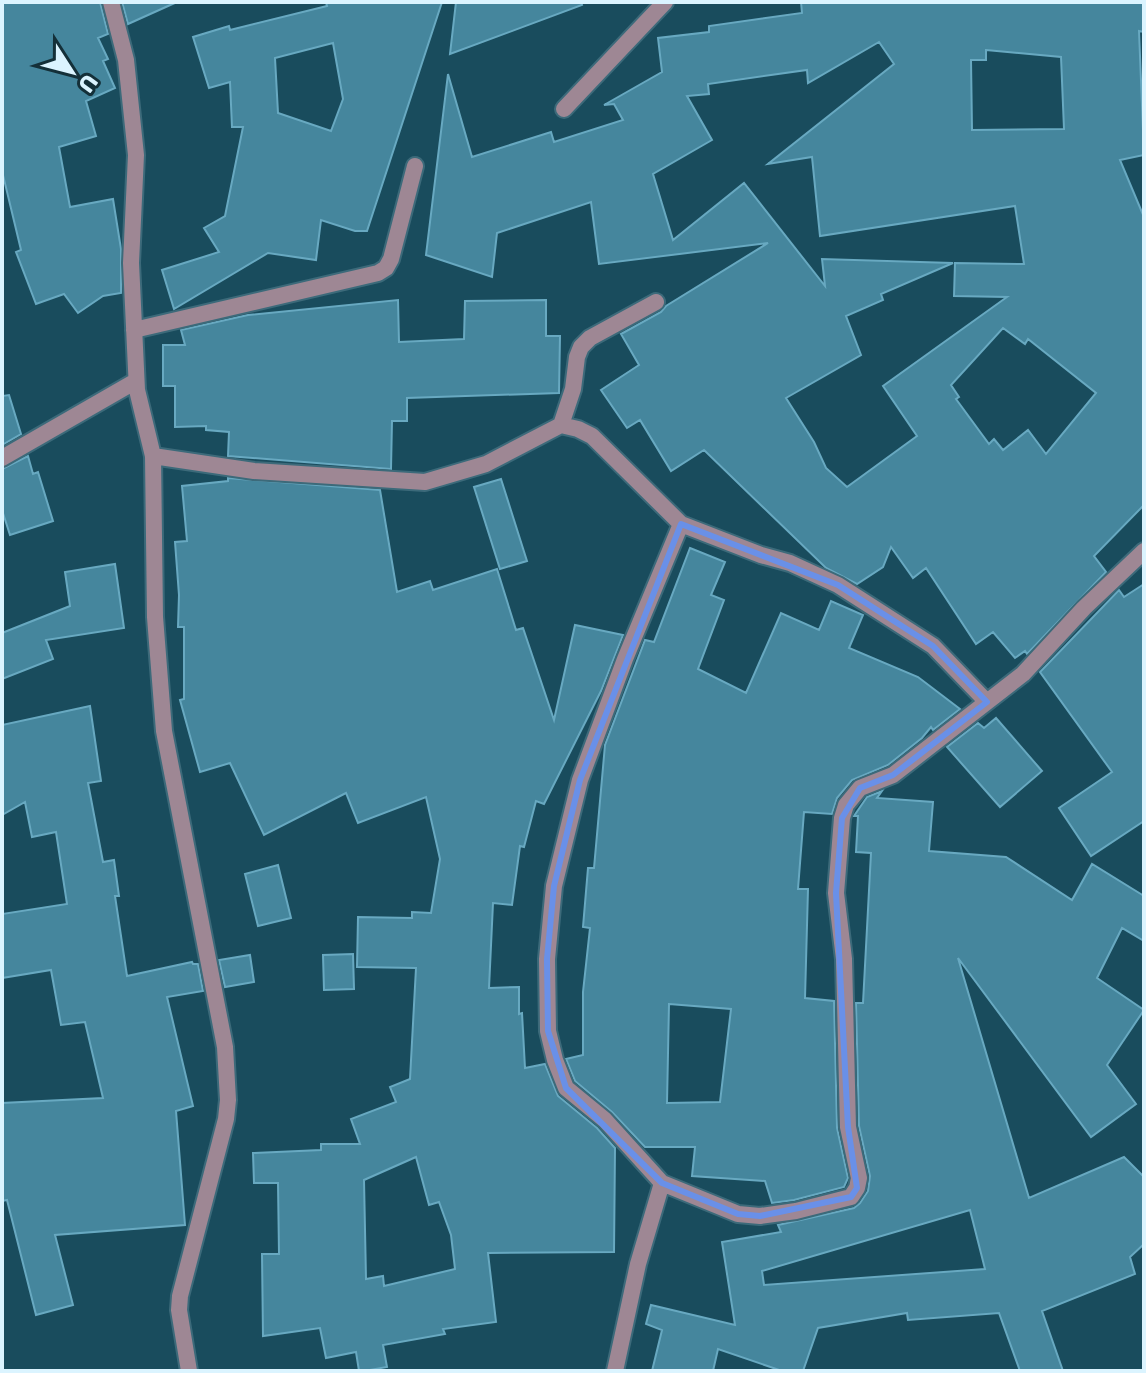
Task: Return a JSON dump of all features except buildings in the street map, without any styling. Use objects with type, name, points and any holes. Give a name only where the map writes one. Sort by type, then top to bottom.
[{"type":"street","points":[[111,2],[126,60],[136,155],[131,263],[136,381],[153,456],[155,617],[164,731],[225,1047],[226,1119],[180,1296],[179,1310],[189,1371]]},
{"type":"street","points":[[564,109],[665,2]]},
{"type":"street","points":[[134,330],[378,273],[386,268],[391,259],[415,166]]},
{"type":"street","points":[[561,425],[573,389],[581,347],[590,338],[656,302]]},
{"type":"street","points":[[2,458],[136,381]]},
{"type":"street","points":[[153,456],[254,471],[425,482],[486,464],[561,425],[578,429],[592,436],[681,524],[790,563],[838,585],[933,646],[987,702]]},
{"type":"street","points":[[681,524],[646,604],[580,780],[554,886],[547,959],[548,1031],[566,1088],[605,1120],[662,1183],[726,1210],[760,1216],[796,1211],[851,1197],[857,1188],[857,1163],[848,1127],[844,959],[836,893],[842,818],[846,805],[860,788],[893,775],[1023,674],[1084,608],[1144,551]]},
{"type":"street","points":[[615,1371],[638,1264],[662,1183]]},
{"type":"highlighted area","points":[[681,524],[838,585],[933,646],[987,702],[893,775],[860,788],[842,818],[836,893],[848,1127],[857,1188],[851,1197],[760,1216],[738,1214],[662,1183],[566,1088],[548,1031],[547,959],[554,886],[580,780]]}]
